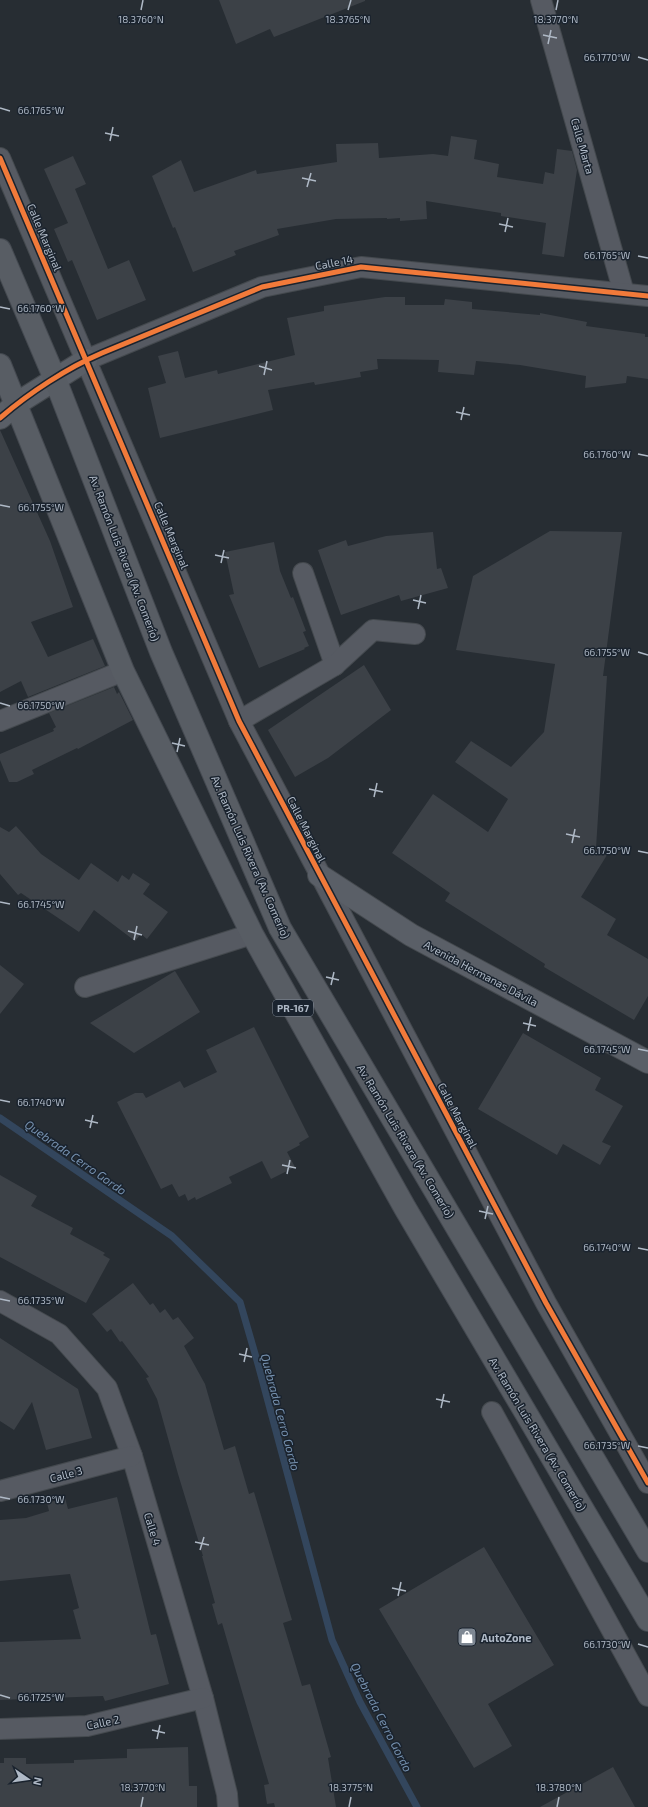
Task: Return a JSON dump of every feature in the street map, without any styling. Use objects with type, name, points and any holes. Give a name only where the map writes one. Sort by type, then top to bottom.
[{"type":"main road","name":"Av. Ramón Luis Rivera (Av. Comerío)","points":[[0,250],[55,379],[161,652],[280,928],[648,1551]]},
{"type":"main road","name":"Av. Ramón Luis Rivera (Av. Comerío)","points":[[0,365],[123,671],[252,934],[405,1208],[648,1620]]},
{"type":"street","name":"Calle Marta","points":[[541,0],[624,292]]},
{"type":"street","name":"Calle Marginal","points":[[0,158],[239,721],[546,1303],[648,1483]]},
{"type":"street","name":"Calle 14","points":[[86,360],[262,287],[361,267],[624,292],[648,296]]},
{"type":"street","points":[[0,418],[16,404],[86,360]]},
{"type":"street","points":[[303,573],[335,665]]},
{"type":"street","points":[[239,721],[335,665],[373,630],[415,634]]},
{"type":"street","points":[[0,721],[123,671]]},
{"type":"street","name":"Avenida Hermanas Dávila","points":[[319,875],[411,935],[648,1062]]},
{"type":"street","points":[[85,987],[252,934]]},
{"type":"street","name":"Calle 4","points":[[0,1301],[59,1334],[107,1388],[132,1456],[203,1698],[227,1794],[228,1807]]},
{"type":"street","points":[[492,1412],[648,1696]]},
{"type":"street","name":"Calle 3","points":[[0,1491],[132,1456]]},
{"type":"street","name":"Calle 2","points":[[0,1729],[87,1726],[203,1698]]},
{"type":"building","points":[[219,0],[365,1],[274,37],[270,29],[236,44]]},
{"type":"building","points":[[451,136],[477,140],[474,159],[499,164],[497,177],[543,184],[545,172],[554,174],[557,149],[572,151],[577,170],[564,257],[542,254],[546,223],[501,216],[501,213],[426,201],[427,219],[400,221],[400,218],[336,219],[277,229],[279,235],[234,251],[236,255],[193,272],[152,176],[181,160],[194,192],[256,170],[257,174],[337,162],[336,144],[378,143],[379,158],[433,154],[448,156]]},
{"type":"building","points":[[73,156],[86,184],[75,189],[108,269],[129,260],[146,300],[97,320],[72,260],[68,262],[54,229],[68,223],[44,169]]},
{"type":"building","points":[[385,297],[405,297],[405,305],[444,305],[445,299],[472,302],[472,309],[540,315],[540,313],[587,322],[586,326],[645,334],[645,337],[648,337],[648,379],[627,376],[626,383],[585,388],[586,376],[520,365],[476,361],[474,375],[438,372],[439,360],[377,359],[378,369],[360,372],[361,377],[315,385],[314,382],[268,390],[273,410],[160,438],[148,388],[166,383],[158,356],[178,351],[185,378],[217,370],[218,374],[295,355],[287,318],[324,311],[324,306]]},
{"type":"building","points":[[0,430],[50,541],[73,607],[31,622],[48,657],[93,639],[105,666],[28,697],[21,681],[0,692]]},
{"type":"building","points":[[550,531],[622,532],[603,676],[607,676],[596,848],[607,855],[581,897],[616,919],[607,935],[648,959],[648,996],[634,1020],[544,967],[545,964],[445,901],[450,893],[392,853],[433,794],[488,832],[508,799],[455,762],[471,741],[511,767],[544,732],[555,664],[456,650],[473,576]]},
{"type":"building","points":[[433,532],[437,569],[441,568],[448,588],[401,601],[399,595],[341,615],[318,550],[346,540],[348,546],[386,536]]},
{"type":"building","points":[[274,542],[280,571],[291,598],[293,597],[306,631],[303,632],[309,646],[259,668],[229,595],[234,594],[225,552]]},
{"type":"building","points":[[364,665],[391,710],[328,758],[295,777],[268,730]]},
{"type":"building","points":[[114,687],[117,694],[119,692],[133,720],[78,749],[77,748],[32,770],[34,774],[17,782],[9,782],[0,760],[0,754],[54,731],[53,729],[56,727],[49,713]]},
{"type":"building","points":[[16,826],[41,854],[79,880],[91,863],[118,882],[122,875],[129,880],[133,873],[150,884],[143,894],[168,912],[147,939],[141,934],[135,941],[94,910],[79,932],[21,893],[18,895],[0,874],[0,827],[9,832]]},
{"type":"building","points":[[0,965],[24,984],[0,1014]]},
{"type":"building","points":[[175,971],[200,1012],[134,1053],[90,1023]]},
{"type":"building","points":[[254,1027],[309,1137],[299,1143],[300,1145],[287,1152],[295,1167],[271,1179],[262,1161],[229,1177],[232,1183],[196,1200],[195,1197],[188,1201],[185,1194],[179,1197],[172,1184],[161,1189],[117,1102],[135,1093],[143,1093],[146,1098],[180,1081],[184,1088],[217,1072],[206,1050]]},
{"type":"building","points":[[523,1033],[601,1078],[595,1090],[623,1106],[602,1142],[611,1146],[600,1165],[563,1144],[557,1155],[478,1109]]},
{"type":"building","points":[[0,1175],[37,1196],[31,1206],[73,1228],[70,1234],[105,1253],[103,1255],[110,1259],[86,1303],[0,1257]]},
{"type":"building","points":[[133,1283],[150,1305],[153,1303],[160,1313],[165,1309],[173,1320],[178,1317],[194,1338],[184,1346],[205,1384],[224,1450],[235,1446],[249,1494],[254,1492],[292,1620],[283,1623],[302,1686],[310,1684],[331,1757],[328,1758],[336,1807],[275,1807],[274,1803],[267,1804],[264,1785],[269,1784],[222,1623],[218,1625],[212,1604],[215,1603],[203,1556],[157,1399],[146,1378],[149,1377],[122,1341],[120,1342],[111,1329],[107,1332],[92,1314]]},
{"type":"building","points":[[0,1338],[78,1389],[92,1438],[46,1450],[32,1402],[14,1430],[0,1421]]},
{"type":"building","points":[[117,1497],[151,1635],[156,1634],[169,1684],[105,1701],[103,1696],[0,1700],[0,1642],[81,1639],[73,1610],[79,1608],[70,1574],[0,1581],[0,1520],[26,1518],[49,1511],[47,1503],[65,1498],[68,1509]]},
{"type":"building","name":"AutoZone","points":[[484,1547],[554,1665],[488,1704],[512,1746],[474,1768],[379,1609]]},
{"type":"building","points":[[188,1747],[189,1786],[197,1786],[197,1807],[0,1807],[0,1763],[4,1763],[4,1758],[26,1758],[26,1764],[74,1763],[74,1760],[127,1758],[127,1749]]},
{"type":"building","points":[[613,1767],[635,1807],[540,1807]]},
{"type":"waterway","name":"Quebrada Cerro Gordo","points":[[0,1118],[172,1236],[240,1302],[332,1640],[360,1702],[417,1807]]},
{"type":"cycle path","points":[[0,158],[239,721],[546,1303],[648,1483]]},
{"type":"cycle path","points":[[0,418],[23,399],[49,382],[75,366],[102,353],[262,287],[361,267],[648,296]]},
{"type":"place","name":"AutoZone","points":[[467,1637]]}]
